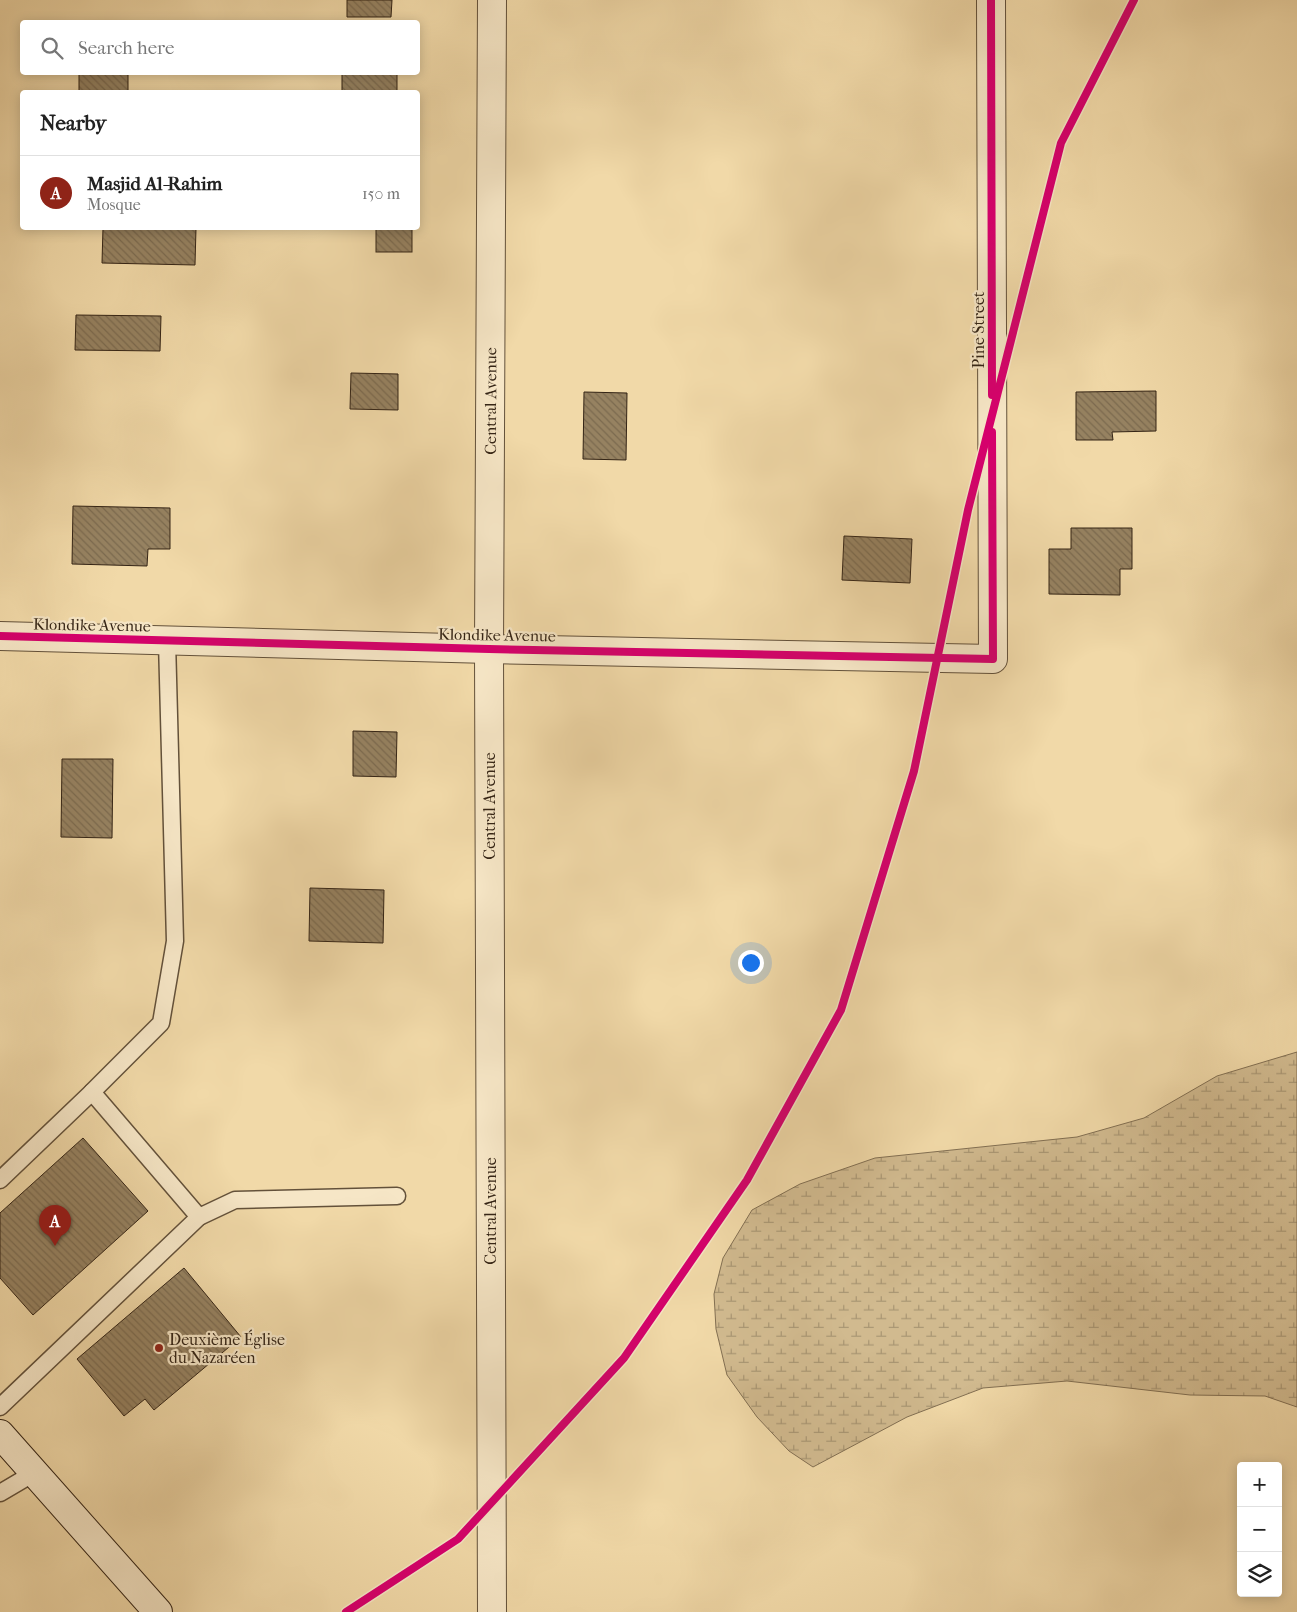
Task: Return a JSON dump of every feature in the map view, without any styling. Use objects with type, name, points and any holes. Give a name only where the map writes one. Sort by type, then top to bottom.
[{"type":"street","name":"Central Avenue","points":[[492,0],[489,649],[492,1612]]},
{"type":"street","name":"Pine Street","points":[[992,0],[993,660]]},
{"type":"street","name":"Klondike Avenue","points":[[0,636],[993,660]]},
{"type":"street","points":[[0,1434],[158,1612]]},
{"type":"lane","points":[[0,1180],[161,1023],[175,940],[168,641]]},
{"type":"lane","points":[[92,1092],[200,1216]]},
{"type":"lane","points":[[0,1407],[200,1216],[235,1200],[397,1196]]},
{"type":"lane","points":[[0,1493],[34,1473]]},
{"type":"green space","points":[[1297,1052],[1297,1407],[1265,1396],[1190,1395],[1067,1381],[983,1388],[907,1417],[813,1467],[789,1451],[757,1417],[727,1375],[716,1329],[714,1294],[723,1258],[752,1210],[800,1184],[875,1158],[1077,1137],[1144,1118],[1217,1076]]},
{"type":"building","points":[[347,0],[392,0],[391,17],[347,17]]},
{"type":"building","points":[[79,75],[128,75],[128,90],[79,90]]},
{"type":"building","points":[[342,75],[397,75],[397,90],[342,90]]},
{"type":"building","points":[[103,230],[196,230],[195,265],[102,263]]},
{"type":"building","points":[[376,230],[412,230],[412,252],[376,252]]},
{"type":"building","points":[[76,315],[161,316],[160,351],[75,350]]},
{"type":"building","points":[[351,373],[398,374],[398,410],[350,409]]},
{"type":"building","points":[[1156,391],[1156,431],[1112,432],[1113,440],[1076,440],[1076,392]]},
{"type":"building","points":[[584,392],[627,393],[626,460],[583,459]]},
{"type":"building","points":[[73,506],[170,508],[170,549],[148,549],[147,566],[72,564]]},
{"type":"building","points":[[1071,528],[1132,528],[1132,569],[1120,569],[1120,595],[1049,594],[1049,549],[1071,549]]},
{"type":"building","points":[[844,536],[912,539],[910,583],[842,580]]},
{"type":"building","points":[[353,731],[397,732],[396,777],[353,776]]},
{"type":"building","points":[[62,759],[113,759],[112,838],[61,837]]},
{"type":"building","points":[[310,888],[384,890],[383,943],[309,941]]},
{"type":"building","points":[[83,1138],[148,1211],[33,1315],[0,1278],[0,1213]]},
{"type":"building","name":"Deuxième Église du Nazaréen","points":[[184,1268],[241,1337],[154,1410],[145,1399],[124,1416],[77,1359]]},
{"type":"cycle path","points":[[991,0],[992,395]]},
{"type":"cycle path","points":[[346,1612],[458,1539],[624,1358],[747,1180],[841,1010],[914,771],[968,510],[1061,143],[1134,0]]},
{"type":"cycle path","points":[[0,636],[489,649],[993,659],[992,432]]},
{"type":"place","name":"Masjid Al-Rahim","points":[[55,1246]]},
{"type":"place","name":"Deuxième Église du Nazaréen","points":[[159,1348]]}]
